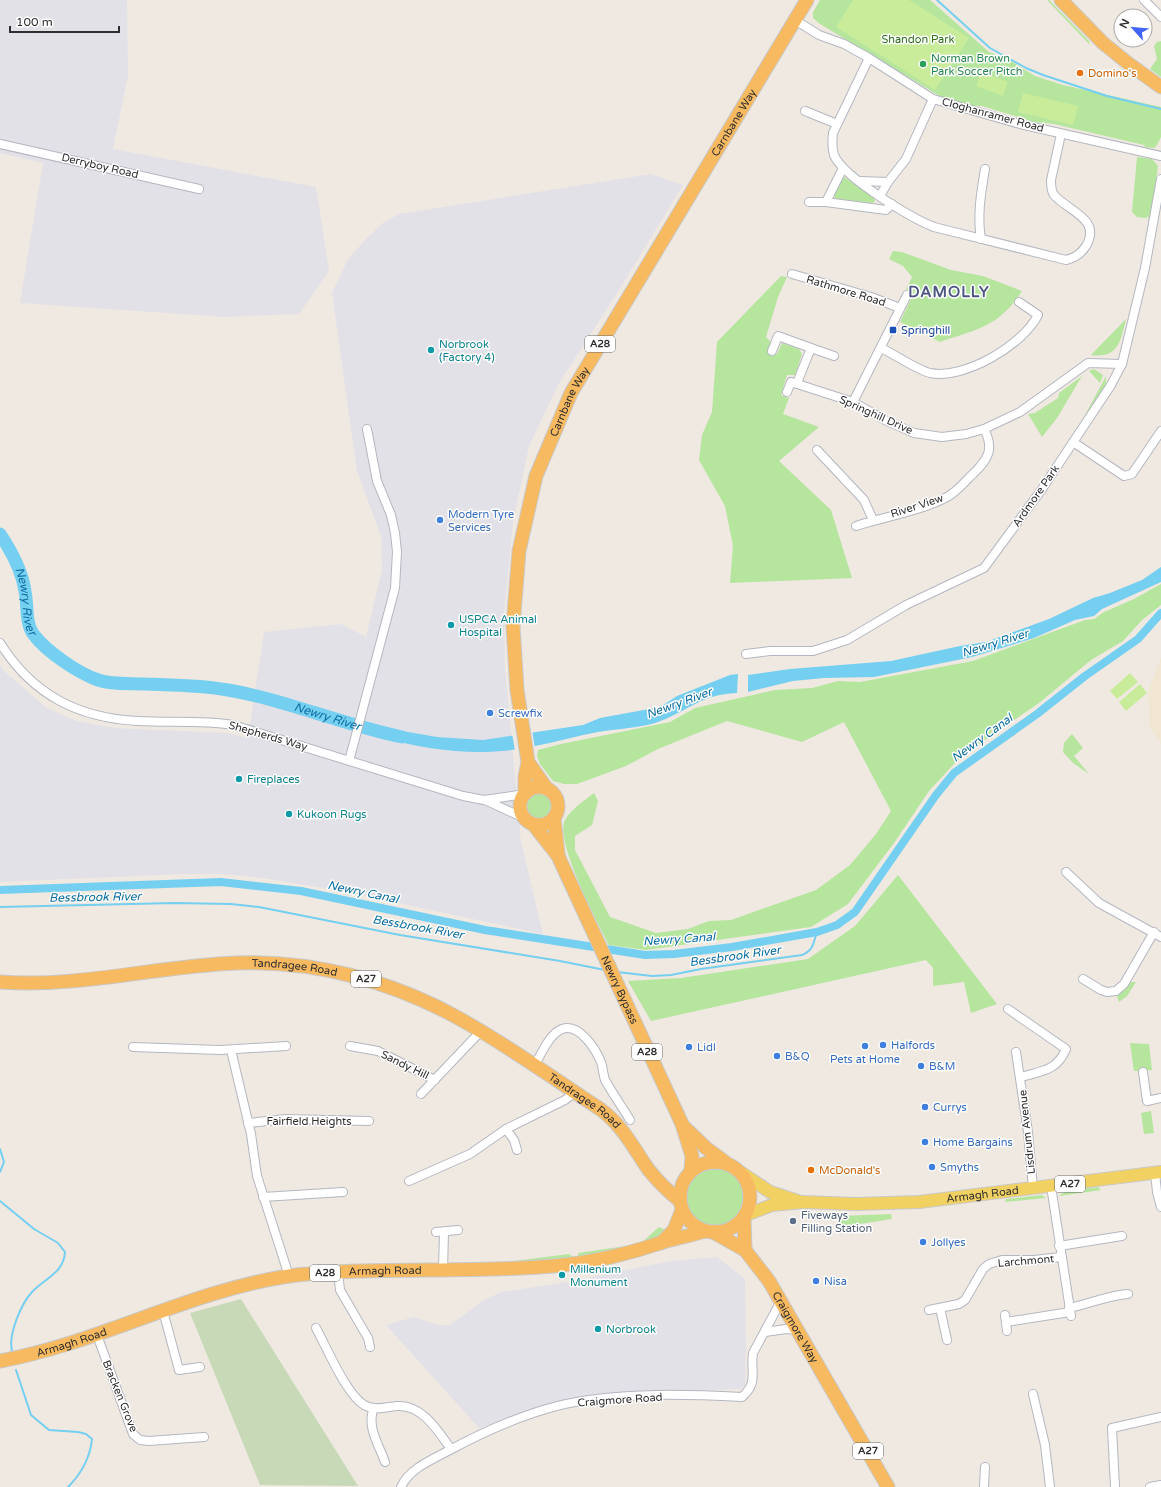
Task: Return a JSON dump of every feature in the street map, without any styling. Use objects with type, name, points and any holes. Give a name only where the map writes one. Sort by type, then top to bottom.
[{"type":"highway","name":"Carnbane Way","points":[[527,758],[522,727],[513,642],[515,583],[519,551],[529,503],[549,442],[563,409],[585,368],[807,0]]},
{"type":"highway","points":[[1061,0],[1103,42],[1129,64],[1161,87]]},
{"type":"highway","points":[[527,758],[546,789]]},
{"type":"highway","points":[[525,794],[527,758]]},
{"type":"highway","points":[[528,821],[545,824],[554,818],[557,813],[557,802],[552,792],[546,789],[534,788],[525,794],[520,803],[521,813],[558,856]]},
{"type":"highway","points":[[554,818],[558,856]]},
{"type":"highway","name":"Newry Bypass","points":[[558,856],[682,1124]]},
{"type":"highway","name":"Tandragee Road","points":[[0,982],[61,981],[236,963],[297,965],[352,976],[402,992],[459,1018],[600,1109],[616,1122],[648,1168],[664,1184],[681,1206]]},
{"type":"highway","points":[[682,1124],[706,1148],[742,1173],[750,1190],[751,1200],[745,1216],[745,1250]]},
{"type":"highway","points":[[682,1124],[692,1156],[691,1171]]},
{"type":"highway","name":"A28","points":[[681,1206],[683,1183],[691,1171],[703,1163],[719,1161],[726,1163]]},
{"type":"highway","points":[[664,1184],[671,1186],[683,1183]]},
{"type":"highway","points":[[681,1206],[691,1223],[709,1232]]},
{"type":"highway","name":"Armagh Road","points":[[661,1243],[674,1230],[681,1206]]},
{"type":"highway","name":"A28","points":[[709,1232],[729,1230],[745,1216]]},
{"type":"highway","name":"Armagh Road","points":[[0,1361],[39,1354],[237,1286],[289,1276],[338,1272],[542,1267],[597,1259],[709,1232]]},
{"type":"highway","name":"Craigmore Way","points":[[709,1232],[745,1250],[769,1281],[888,1487]]},
{"type":"main road","name":"Armagh Road","points":[[745,1216],[767,1206],[803,1202],[856,1204],[919,1202],[1158,1172]]},
{"type":"main road","name":"Armagh Road","points":[[742,1173],[770,1192],[803,1202]]},
{"type":"street","points":[[1144,0],[1161,18]]},
{"type":"street","name":"Cloghanramer Road","points":[[795,20],[818,35],[844,44],[869,58],[934,99],[1061,134],[1161,156]]},
{"type":"street","points":[[869,58],[833,134],[832,144],[834,155],[843,168],[880,196],[918,221],[934,227],[999,242],[1066,260],[1073,258],[1084,249],[1091,236],[1087,222],[1053,194],[1051,180],[1061,134]]},
{"type":"street","points":[[880,196],[888,182],[906,159],[934,99]]},
{"type":"street","points":[[806,111],[837,124]]},
{"type":"street","name":"Derryboy Road","points":[[0,144],[199,189]]},
{"type":"street","points":[[826,202],[843,168]]},
{"type":"street","points":[[981,239],[978,222],[979,201],[985,169]]},
{"type":"street","name":"Ardmore Park","points":[[746,654],[770,651],[813,651],[847,640],[906,605],[984,568],[1028,508],[1073,442],[1111,385],[1122,364],[1145,268],[1161,179]]},
{"type":"street","points":[[860,181],[888,182]]},
{"type":"street","points":[[809,202],[826,202],[886,210],[892,204]]},
{"type":"street","name":"Rathmore Road","points":[[792,274],[870,297],[900,308]]},
{"type":"street","name":"Rathmore Road","points":[[853,402],[907,295]]},
{"type":"street","points":[[881,348],[928,373],[943,375],[960,371],[991,358],[1010,346],[1034,323],[1038,315],[1019,302]]},
{"type":"street","points":[[772,351],[778,336],[834,356]]},
{"type":"street","points":[[787,392],[791,382],[797,384],[811,348]]},
{"type":"street","name":"Springhill Drive","points":[[797,384],[853,402],[899,426],[929,436],[956,436],[984,429],[1020,412],[1047,394],[1083,366],[1093,362],[1122,364]]},
{"type":"street","points":[[349,761],[395,588],[397,569],[397,552],[391,515],[377,481],[367,429]]},
{"type":"street","name":"River View","points":[[856,526],[927,505],[947,497],[955,491],[985,462],[990,454],[990,445],[984,429]]},
{"type":"street","points":[[1073,442],[1124,476],[1132,474],[1161,431]]},
{"type":"street","points":[[817,450],[864,500],[873,520]]},
{"type":"street","name":"Shepherds Way","points":[[0,643],[20,671],[40,688],[57,700],[87,712],[115,719],[138,721],[199,721],[233,725],[440,790],[484,800],[528,821]]},
{"type":"street","name":"Shepherds Way","points":[[484,800],[525,794]]},
{"type":"street","points":[[1066,872],[1099,903],[1158,934],[1124,984],[1116,991],[1107,992],[1101,990],[1083,979]]},
{"type":"street","name":"Lisdrum Avenue","points":[[1008,1009],[1066,1049],[1058,1064],[1050,1069],[1021,1077]]},
{"type":"street","points":[[534,1066],[556,1034],[562,1030],[576,1029],[582,1032],[600,1062],[604,1077],[630,1120]]},
{"type":"street","name":"Sandy Hill","points":[[421,1094],[481,1031]]},
{"type":"street","points":[[133,1047],[231,1050],[286,1046]]},
{"type":"street","name":"Sandy Hill","points":[[350,1046],[378,1051],[435,1080]]},
{"type":"street","points":[[231,1050],[248,1123],[254,1162],[263,1197],[289,1276]]},
{"type":"street","name":"Lisdrum Avenue","points":[[1016,1052],[1021,1077],[1033,1188]]},
{"type":"street","points":[[1143,1072],[1147,1101],[1161,1098]]},
{"type":"street","points":[[409,1181],[470,1154],[506,1129],[565,1100],[575,1092]]},
{"type":"street","name":"Fairfield Heights","points":[[248,1123],[286,1119],[369,1121]]},
{"type":"street","points":[[506,1129],[514,1140],[517,1150]]},
{"type":"street","points":[[1158,1172],[1157,1192],[1161,1207]]},
{"type":"street","name":"Larchmont","points":[[1051,1186],[1070,1312]]},
{"type":"street","points":[[263,1197],[343,1192]]},
{"type":"street","points":[[443,1270],[440,1232],[458,1230]]},
{"type":"street","name":"Larchmont","points":[[1059,1246],[1122,1236]]},
{"type":"street","name":"Larchmont","points":[[929,1310],[959,1304],[965,1300],[983,1269],[989,1264],[1002,1260],[1034,1260],[1061,1257]]},
{"type":"street","points":[[338,1272],[340,1290],[368,1338],[370,1347]]},
{"type":"street","points":[[1006,1323],[1070,1312],[1117,1295],[1128,1294]]},
{"type":"street","name":"Craigmore Road","points":[[401,1487],[408,1475],[451,1449],[491,1428],[557,1406],[593,1399],[695,1396],[742,1397],[748,1392],[754,1378],[752,1362],[753,1353],[757,1342],[765,1332],[781,1301]]},
{"type":"street","points":[[940,1308],[947,1340]]},
{"type":"street","points":[[163,1311],[179,1370],[200,1367]]},
{"type":"street","points":[[316,1328],[353,1396],[365,1405],[374,1408],[398,1406],[416,1409],[436,1427],[451,1449]]},
{"type":"street","points":[[765,1332],[786,1329],[798,1330]]},
{"type":"street","name":"Bracken Grove","points":[[97,1335],[133,1434],[140,1440],[149,1441],[204,1437]]},
{"type":"street","points":[[1033,1394],[1044,1445],[1050,1487]]},
{"type":"street","points":[[374,1408],[371,1416],[371,1424],[385,1462]]},
{"type":"street","points":[[1115,1487],[1112,1428],[1161,1417]]},
{"type":"street","points":[[984,1487],[985,1466]]},
{"type":"street","points":[[1150,1487],[1161,1485]]},
{"type":"shaded area","points":[[0,0],[127,0],[128,76],[113,149],[316,187],[329,271],[299,314],[225,317],[20,303],[43,163],[0,153]]},
{"type":"shaded area","points":[[651,174],[683,185],[619,290],[558,385],[529,446],[513,523],[504,613],[505,668],[521,842],[543,934],[347,892],[263,878],[221,874],[183,874],[0,882],[0,664],[4,671],[47,708],[77,721],[115,728],[227,733],[248,738],[264,632],[341,624],[366,637],[382,569],[381,536],[357,471],[332,293],[348,259],[366,239],[384,222],[399,214]]},
{"type":"shaded area","points":[[1161,657],[1161,744],[1150,727],[1148,692]]},
{"type":"shaded area","points":[[717,1257],[745,1279],[745,1385],[741,1389],[591,1395],[542,1407],[479,1428],[386,1325],[414,1317],[438,1325],[450,1325],[481,1302],[501,1292],[568,1282],[671,1261]]},
{"type":"green space","name":"Shandon Park","points":[[820,0],[930,0],[989,52],[1006,58],[1035,76],[1063,85],[1161,107],[1161,137],[1154,148],[1145,147],[1144,145],[1054,124],[1034,122],[982,106],[970,106],[943,98],[820,24],[813,18],[813,12]]},
{"type":"green space","name":"Norman Brown Park Soccer Pitch","points":[[853,0],[909,0],[969,38],[935,90],[836,27]]},
{"type":"green space","points":[[1047,0],[1049,0],[1089,41],[1090,45]]},
{"type":"green space","points":[[1161,41],[1161,77],[1150,69],[1157,59],[1154,46],[1157,42]]},
{"type":"green space","points":[[981,72],[1008,82],[1003,96],[976,86]]},
{"type":"green space","points":[[1023,93],[1078,106],[1073,125],[1018,112]]},
{"type":"green space","points":[[1137,157],[1152,159],[1158,166],[1149,226],[1148,216],[1146,218],[1137,217],[1132,212]]},
{"type":"green space","points":[[844,177],[873,197],[875,201],[873,203],[836,199],[834,196],[838,185]]},
{"type":"green space","points":[[893,251],[902,252],[951,270],[983,276],[1022,291],[1005,312],[996,320],[976,330],[940,342],[900,322],[912,297],[905,292],[912,277],[903,266],[889,259]]},
{"type":"green space","points":[[781,276],[787,277],[778,297],[766,337],[771,342],[768,351],[777,354],[782,343],[799,349],[802,354],[795,375],[787,375],[781,395],[789,398],[783,414],[819,427],[779,461],[831,510],[852,578],[730,583],[733,546],[725,506],[699,460],[702,435],[712,412],[717,342]]},
{"type":"green space","points":[[1126,319],[1117,347],[1107,354],[1100,356],[1091,355]]},
{"type":"green space","points":[[1094,369],[1103,375],[1100,383],[1089,371]]},
{"type":"green space","points":[[1082,376],[1057,418],[1042,437],[1028,414],[1035,413],[1058,398],[1059,393]]},
{"type":"green space","points":[[1106,376],[1106,385],[1083,419]]},
{"type":"green space","points":[[1161,584],[1161,605],[1142,620],[1123,641],[1091,660],[1039,703],[966,753],[954,764],[929,791],[894,843],[848,904],[811,927],[646,950],[609,945],[587,901],[571,863],[563,830],[565,820],[571,812],[594,793],[598,801],[592,825],[575,836],[575,850],[610,917],[656,933],[688,929],[709,921],[731,920],[816,890],[850,865],[876,834],[891,811],[844,722],[802,742],[727,721],[658,749],[626,766],[577,784],[564,784],[553,781],[540,764],[537,756],[538,750],[670,722],[695,708],[775,690],[812,688],[838,681],[860,682],[973,661],[1085,620],[1094,619],[1104,612],[1134,599]]},
{"type":"green space","points":[[1130,673],[1138,682],[1117,699],[1110,691]]},
{"type":"green space","points":[[1140,684],[1147,693],[1126,711],[1119,702]]},
{"type":"green space","points":[[1072,734],[1083,748],[1074,756],[1089,774],[1073,763],[1063,752],[1064,743]]},
{"type":"green space","points":[[538,793],[547,797],[551,806],[547,815],[538,819],[529,815],[525,806],[529,797]]},
{"type":"green space","points":[[898,875],[997,1004],[971,1013],[964,982],[933,986],[933,968],[926,960],[651,1021],[628,981],[681,978],[808,959],[855,926]]},
{"type":"green space","points":[[1130,982],[1136,982],[1127,996],[1119,1002],[1117,996]]},
{"type":"green space","points":[[1130,1043],[1149,1044],[1152,1070],[1134,1071]]},
{"type":"green space","points":[[1151,1111],[1154,1133],[1144,1134],[1141,1113]]},
{"type":"green space","points":[[714,1167],[730,1172],[735,1176],[739,1181],[744,1197],[739,1213],[735,1218],[730,1222],[714,1227],[698,1222],[693,1218],[689,1213],[684,1197],[689,1181],[693,1176],[698,1172]]},
{"type":"green space","points":[[1098,1187],[1101,1190],[1059,1196],[1066,1192]]},
{"type":"green space","points":[[1042,1195],[1046,1198],[1005,1202],[1006,1199]]},
{"type":"green space","points":[[891,1214],[892,1219],[840,1227],[838,1216]]},
{"type":"green space","points":[[659,1227],[667,1231],[652,1242],[582,1257],[578,1256],[578,1253],[640,1244]]},
{"type":"green space","points":[[569,1254],[572,1256],[573,1260],[490,1264]]},
{"type":"green space","points":[[241,1299],[358,1486],[260,1485],[190,1313]]},
{"type":"water","name":"Newry River","points":[[1161,567],[1161,582],[1102,609],[1094,616],[1075,620],[1034,638],[972,657],[874,677],[824,678],[793,681],[748,692],[748,675],[790,669],[891,661],[986,642],[1049,619],[1093,598],[1142,580]]},
{"type":"water","points":[[738,674],[737,693],[724,694],[703,700],[655,723],[598,732],[535,746],[478,752],[441,750],[385,738],[385,728],[437,737],[483,740],[583,725],[600,718],[660,707],[677,696],[730,675]]},
{"type":"pier","points":[[532,729],[535,749],[515,751],[512,733]]},
{"type":"waterway","points":[[937,0],[990,48],[1026,68],[1107,96],[1161,109]]},
{"type":"waterway","name":"Newry River","points":[[0,534],[12,554],[22,576],[31,631],[40,642],[55,655],[90,677],[110,683],[197,686],[250,694],[358,726],[402,737]]},
{"type":"waterway","name":"Newry Canal","points":[[0,890],[221,882],[301,891],[485,930],[645,955],[674,954],[732,947],[817,932],[837,925],[855,912],[936,795],[954,773],[1037,714],[1085,676],[1138,639],[1161,613]]},
{"type":"waterway","name":"Bessbrook River","points":[[0,907],[175,903],[231,904],[259,907],[400,935],[560,961],[605,970]]},
{"type":"waterway","name":"Bessbrook River","points":[[617,972],[652,976],[671,975],[701,969],[802,955],[811,948],[817,932]]},
{"type":"waterway","name":"Bessbrook River","points":[[0,1149],[4,1162],[0,1172]]},
{"type":"waterway","name":"Bessbrook River","points":[[0,1201],[34,1229],[58,1243],[65,1252],[64,1259],[58,1270],[38,1286],[28,1296],[24,1303],[16,1320],[11,1344],[12,1351]]},
{"type":"waterway","name":"Bessbrook River","points":[[16,1370],[31,1415],[49,1430],[78,1432],[86,1434],[92,1439],[87,1459],[77,1476],[68,1487]]},
{"type":"place","name":"Norman Brown Park Soccer Pitch","points":[[923,64]]},
{"type":"place","name":"Domino's","points":[[1080,73]]},
{"type":"place","name":"Springhill","points":[[893,330]]},
{"type":"place","name":"Norbrook (Factory 4)","points":[[431,350]]},
{"type":"place","name":"Modern Tyre Services","points":[[440,520]]},
{"type":"place","name":"USPCA Animal Hospital","points":[[451,625]]},
{"type":"place","name":"Screwfix","points":[[490,713]]},
{"type":"place","name":"Fireplaces","points":[[239,779]]},
{"type":"place","name":"Kukoon Rugs","points":[[289,814]]},
{"type":"place","name":"Halfords","points":[[883,1045]]},
{"type":"place","name":"Pets at Home","points":[[865,1046]]},
{"type":"place","name":"Lidl","points":[[689,1047]]},
{"type":"place","name":"B&Q","points":[[777,1056]]},
{"type":"place","name":"B&M","points":[[921,1066]]},
{"type":"place","name":"Currys","points":[[925,1107]]},
{"type":"place","name":"Home Bargains","points":[[925,1142]]},
{"type":"place","name":"Smyths","points":[[932,1167]]},
{"type":"place","name":"McDonald's","points":[[811,1170]]},
{"type":"place","name":"Fiveways Filling Station","points":[[793,1221]]},
{"type":"place","name":"Jollyes","points":[[923,1242]]},
{"type":"place","name":"Millenium Monument","points":[[562,1275]]},
{"type":"place","name":"Nisa","points":[[816,1281]]},
{"type":"place","name":"Norbrook","points":[[598,1329]]},
{"type":"district","name":"DAMOLLY","points":[[949,292]]}]
